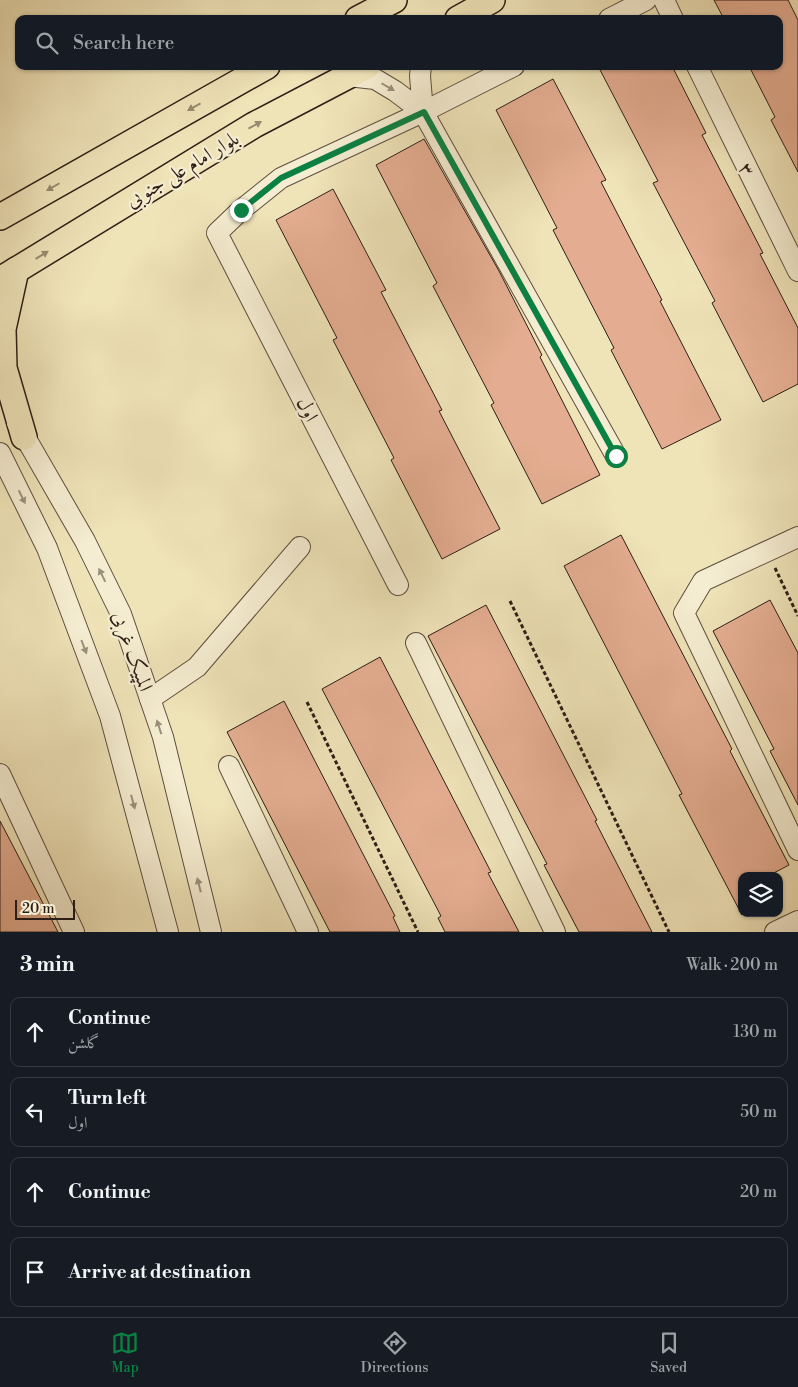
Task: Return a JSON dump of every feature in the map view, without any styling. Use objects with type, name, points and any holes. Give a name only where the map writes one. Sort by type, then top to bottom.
[{"type":"main road","points":[[366,15],[394,0]]},
{"type":"main road","points":[[465,15],[492,0]]},
{"type":"main road","points":[[0,217],[261,70]]},
{"type":"main road","name":"بلوار امام علی جنوبی","points":[[8,275],[254,125],[358,71]]},
{"type":"main road","points":[[8,275],[3,329],[4,368],[24,437]]},
{"type":"street","points":[[617,15],[646,0]]},
{"type":"street","points":[[664,0],[671,15]]},
{"type":"street","points":[[421,70],[424,112],[616,456]]},
{"type":"street","points":[[424,112],[506,70]]},
{"type":"street","name":"۳","points":[[698,70],[798,271]]},
{"type":"street","points":[[358,71],[395,91],[424,112]]},
{"type":"street","name":"اول","points":[[398,585],[217,233],[241,210],[281,178],[424,112]]},
{"type":"street","name":"المپیک غربی","points":[[0,392],[85,541],[121,614],[163,737],[211,932]]},
{"type":"street","points":[[0,453],[47,548],[110,716],[168,932]]},
{"type":"street","points":[[798,537],[703,581],[684,613],[798,850]]},
{"type":"street","points":[[150,699],[197,667],[300,547]]},
{"type":"street","points":[[416,643],[555,932]]},
{"type":"street","points":[[229,766],[308,932]]},
{"type":"street","points":[[0,774],[74,932]]},
{"type":"street","points":[[775,932],[798,920]]},
{"type":"path","points":[[767,552],[798,616]]},
{"type":"path","points":[[510,601],[670,932]]},
{"type":"path","points":[[307,702],[418,932]]},
{"type":"building","points":[[714,0],[788,0],[798,20],[798,172],[771,120],[775,117],[751,70],[783,70],[783,15],[722,15]]},
{"type":"building","points":[[600,70],[674,70],[706,133],[702,135],[763,253],[760,254],[798,328],[798,384],[763,402],[712,303],[715,301],[653,183],[658,181]]},
{"type":"building","points":[[553,79],[606,180],[601,182],[721,420],[662,449],[611,350],[614,348],[553,230],[557,228],[496,110]]},
{"type":"building","points":[[424,139],[499,271],[600,475],[542,504],[491,405],[494,403],[433,286],[437,283],[376,165]]},
{"type":"building","points":[[333,189],[386,290],[381,292],[442,410],[439,411],[500,529],[442,559],[391,460],[394,458],[333,340],[337,338],[276,220]]},
{"type":"building","points":[[621,535],[732,749],[730,751],[789,865],[776,872],[738,872],[738,907],[679,795],[682,794],[564,566]]},
{"type":"building","points":[[770,600],[798,653],[798,805],[770,751],[774,749],[713,631]]},
{"type":"building","points":[[486,605],[597,820],[595,821],[652,932],[579,932],[544,865],[547,864],[428,636]]},
{"type":"building","points":[[380,657],[491,872],[488,873],[519,932],[445,932],[438,918],[441,916],[322,689]]},
{"type":"building","points":[[284,701],[395,916],[393,917],[400,932],[330,932],[227,732]]},
{"type":"building","points":[[0,821],[58,932],[0,932]]},
{"type":"route","points":[[241,210],[281,178],[424,112],[616,456]]}]
